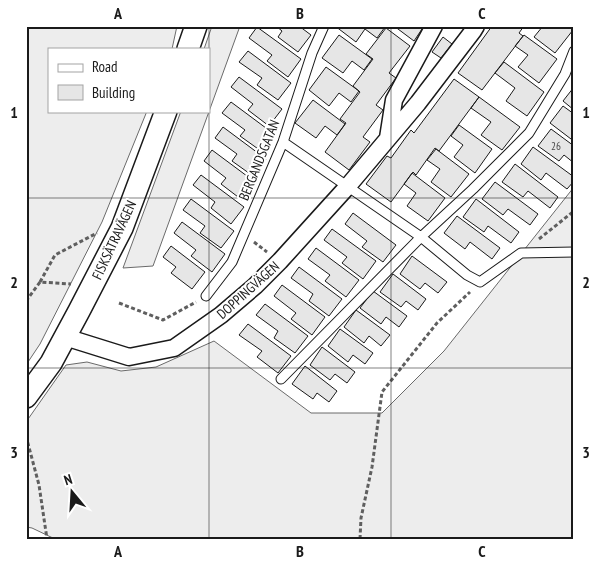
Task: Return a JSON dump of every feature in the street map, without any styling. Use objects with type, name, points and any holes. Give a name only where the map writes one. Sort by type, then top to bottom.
[{"type":"street","points":[[188,48],[196,26]]},
{"type":"street","points":[[388,138],[394,100],[434,26]]},
{"type":"street","name":"DOPPINGVÄGEN","points":[[65,337],[129,357],[174,348],[221,315],[255,286],[280,261],[348,186],[423,96],[476,26]]},
{"type":"street","name":"FISKSÄTRAVÄGEN","points":[[26,397],[51,363],[122,228],[166,112]]},
{"type":"lane","name":"BERGANDSGATAN","points":[[206,296],[232,262],[244,235],[283,142],[312,53],[324,26]]},
{"type":"lane","points":[[281,379],[421,237],[529,133],[565,74],[574,51]]},
{"type":"lane","points":[[283,142],[421,237],[466,275],[480,282],[521,253],[574,252]]},
{"type":"path","points":[[521,253],[574,211]]},
{"type":"path","points":[[26,301],[40,282],[55,255],[97,233]]},
{"type":"path","points":[[244,235],[280,261]]},
{"type":"path","points":[[40,282],[71,284]]},
{"type":"path","points":[[360,539],[361,518],[372,467],[382,392],[437,323],[480,282]]},
{"type":"path","points":[[119,303],[162,320],[206,296]]},
{"type":"path","points":[[26,436],[40,485],[47,539]]},
{"type":"shaded area","points":[[26,26],[177,26],[172,48],[48,48],[48,112],[147,112],[102,222],[40,344],[26,365]]},
{"type":"shaded area","points":[[212,26],[240,26],[210,109],[210,48],[204,48]]},
{"type":"shaded area","points":[[181,112],[209,112],[153,266],[123,268]]},
{"type":"shaded area","points":[[574,187],[574,539],[55,539],[26,527],[26,422],[66,365],[87,362],[121,371],[156,367],[214,341],[311,413],[382,413],[444,351]]},
{"type":"building","points":[[276,26],[299,26],[311,35],[298,52],[278,37],[282,31]]},
{"type":"building","points":[[335,26],[385,27],[377,38],[365,29],[356,42]]},
{"type":"building","points":[[394,26],[424,26],[414,41]]},
{"type":"building","points":[[492,26],[524,26],[519,33],[523,36],[482,90],[458,73]]},
{"type":"building","points":[[543,26],[568,26],[573,30],[555,53],[534,37]]},
{"type":"building","points":[[257,27],[301,59],[288,77],[267,61],[272,55],[249,38]]},
{"type":"building","points":[[386,28],[410,46],[389,73],[396,78],[376,105],[383,110],[363,137],[370,142],[349,170],[325,152],[346,123],[340,119],[360,92],[353,86],[373,59],[366,54]]},
{"type":"building","points":[[339,35],[372,59],[364,70],[352,61],[343,73],[322,58]]},
{"type":"building","points":[[524,35],[557,59],[539,83],[518,67],[528,55],[515,46]]},
{"type":"building","points":[[443,37],[452,44],[441,58],[432,52]]},
{"type":"building","points":[[248,51],[291,83],[278,100],[257,85],[262,78],[239,62]]},
{"type":"building","points":[[504,62],[544,92],[527,116],[506,101],[515,88],[495,73]]},
{"type":"building","points":[[326,67],[359,91],[351,102],[339,93],[329,106],[309,90]]},
{"type":"building","points":[[239,77],[282,109],[269,126],[248,110],[253,104],[231,87]]},
{"type":"building","points":[[454,79],[479,97],[439,151],[435,148],[416,175],[413,172],[391,202],[366,184],[387,156],[391,158],[411,130],[414,133]]},
{"type":"building","points":[[574,87],[574,110],[563,101]]},
{"type":"building","points":[[479,97],[520,127],[502,150],[481,135],[491,122],[471,108]]},
{"type":"building","points":[[313,100],[345,124],[337,135],[325,126],[316,138],[295,123]]},
{"type":"building","points":[[231,102],[274,134],[261,151],[240,136],[245,130],[222,113]]},
{"type":"building","points":[[563,106],[574,114],[574,135],[571,139],[550,123]]},
{"type":"building","points":[[459,125],[492,149],[475,173],[454,157],[463,145],[451,136]]},
{"type":"building","points":[[223,127],[266,159],[253,176],[232,161],[237,154],[215,138]]},
{"type":"building","points":[[551,129],[574,146],[574,163],[564,155],[559,161],[538,146]]},
{"type":"building","points":[[533,147],[574,177],[574,181],[567,189],[546,173],[541,180],[521,164]]},
{"type":"building","points":[[436,149],[469,174],[451,197],[431,182],[440,169],[427,160]]},
{"type":"building","points":[[212,150],[255,182],[242,200],[221,184],[226,178],[204,161]]},
{"type":"building","points":[[515,164],[558,197],[550,208],[528,191],[523,197],[502,182]]},
{"type":"building","points":[[412,173],[445,198],[428,221],[407,206],[416,193],[404,184]]},
{"type":"building","points":[[201,175],[244,207],[231,224],[211,208],[215,202],[193,185]]},
{"type":"building","points":[[495,182],[538,214],[530,225],[508,209],[503,215],[482,199]]},
{"type":"building","points":[[191,199],[234,231],[221,248],[200,233],[205,226],[183,210]]},
{"type":"building","points":[[476,199],[519,232],[511,243],[488,226],[484,232],[463,217]]},
{"type":"building","points":[[353,213],[396,245],[383,262],[362,247],[367,241],[345,224]]},
{"type":"building","points":[[457,216],[500,248],[492,259],[470,242],[465,249],[444,233]]},
{"type":"building","points":[[182,222],[225,254],[212,272],[191,256],[196,250],[174,233]]},
{"type":"building","points":[[332,229],[376,261],[363,279],[342,263],[347,257],[324,240]]},
{"type":"building","points":[[171,246],[205,272],[192,289],[171,273],[176,267],[163,257]]},
{"type":"building","points":[[316,248],[359,280],[346,297],[325,281],[330,275],[308,259]]},
{"type":"building","points":[[412,256],[447,282],[438,293],[425,283],[420,289],[400,274]]},
{"type":"building","points":[[299,267],[342,299],[329,316],[309,301],[313,294],[291,278]]},
{"type":"building","points":[[393,274],[426,299],[418,310],[406,301],[401,307],[380,292]]},
{"type":"building","points":[[282,285],[325,317],[312,335],[291,319],[296,313],[274,296]]},
{"type":"building","points":[[373,291],[407,316],[399,327],[386,317],[381,324],[360,308]]},
{"type":"building","points":[[265,304],[308,336],[295,353],[274,338],[278,331],[256,315]]},
{"type":"building","points":[[356,310],[390,335],[381,346],[369,336],[364,343],[344,327]]},
{"type":"building","points":[[248,324],[291,356],[278,373],[257,357],[262,351],[239,335]]},
{"type":"building","points":[[340,329],[373,353],[365,364],[353,355],[348,362],[328,346]]},
{"type":"building","points":[[322,347],[355,372],[347,383],[335,374],[330,380],[310,365]]},
{"type":"building","points":[[305,366],[337,391],[329,402],[317,393],[313,399],[292,384]]}]
